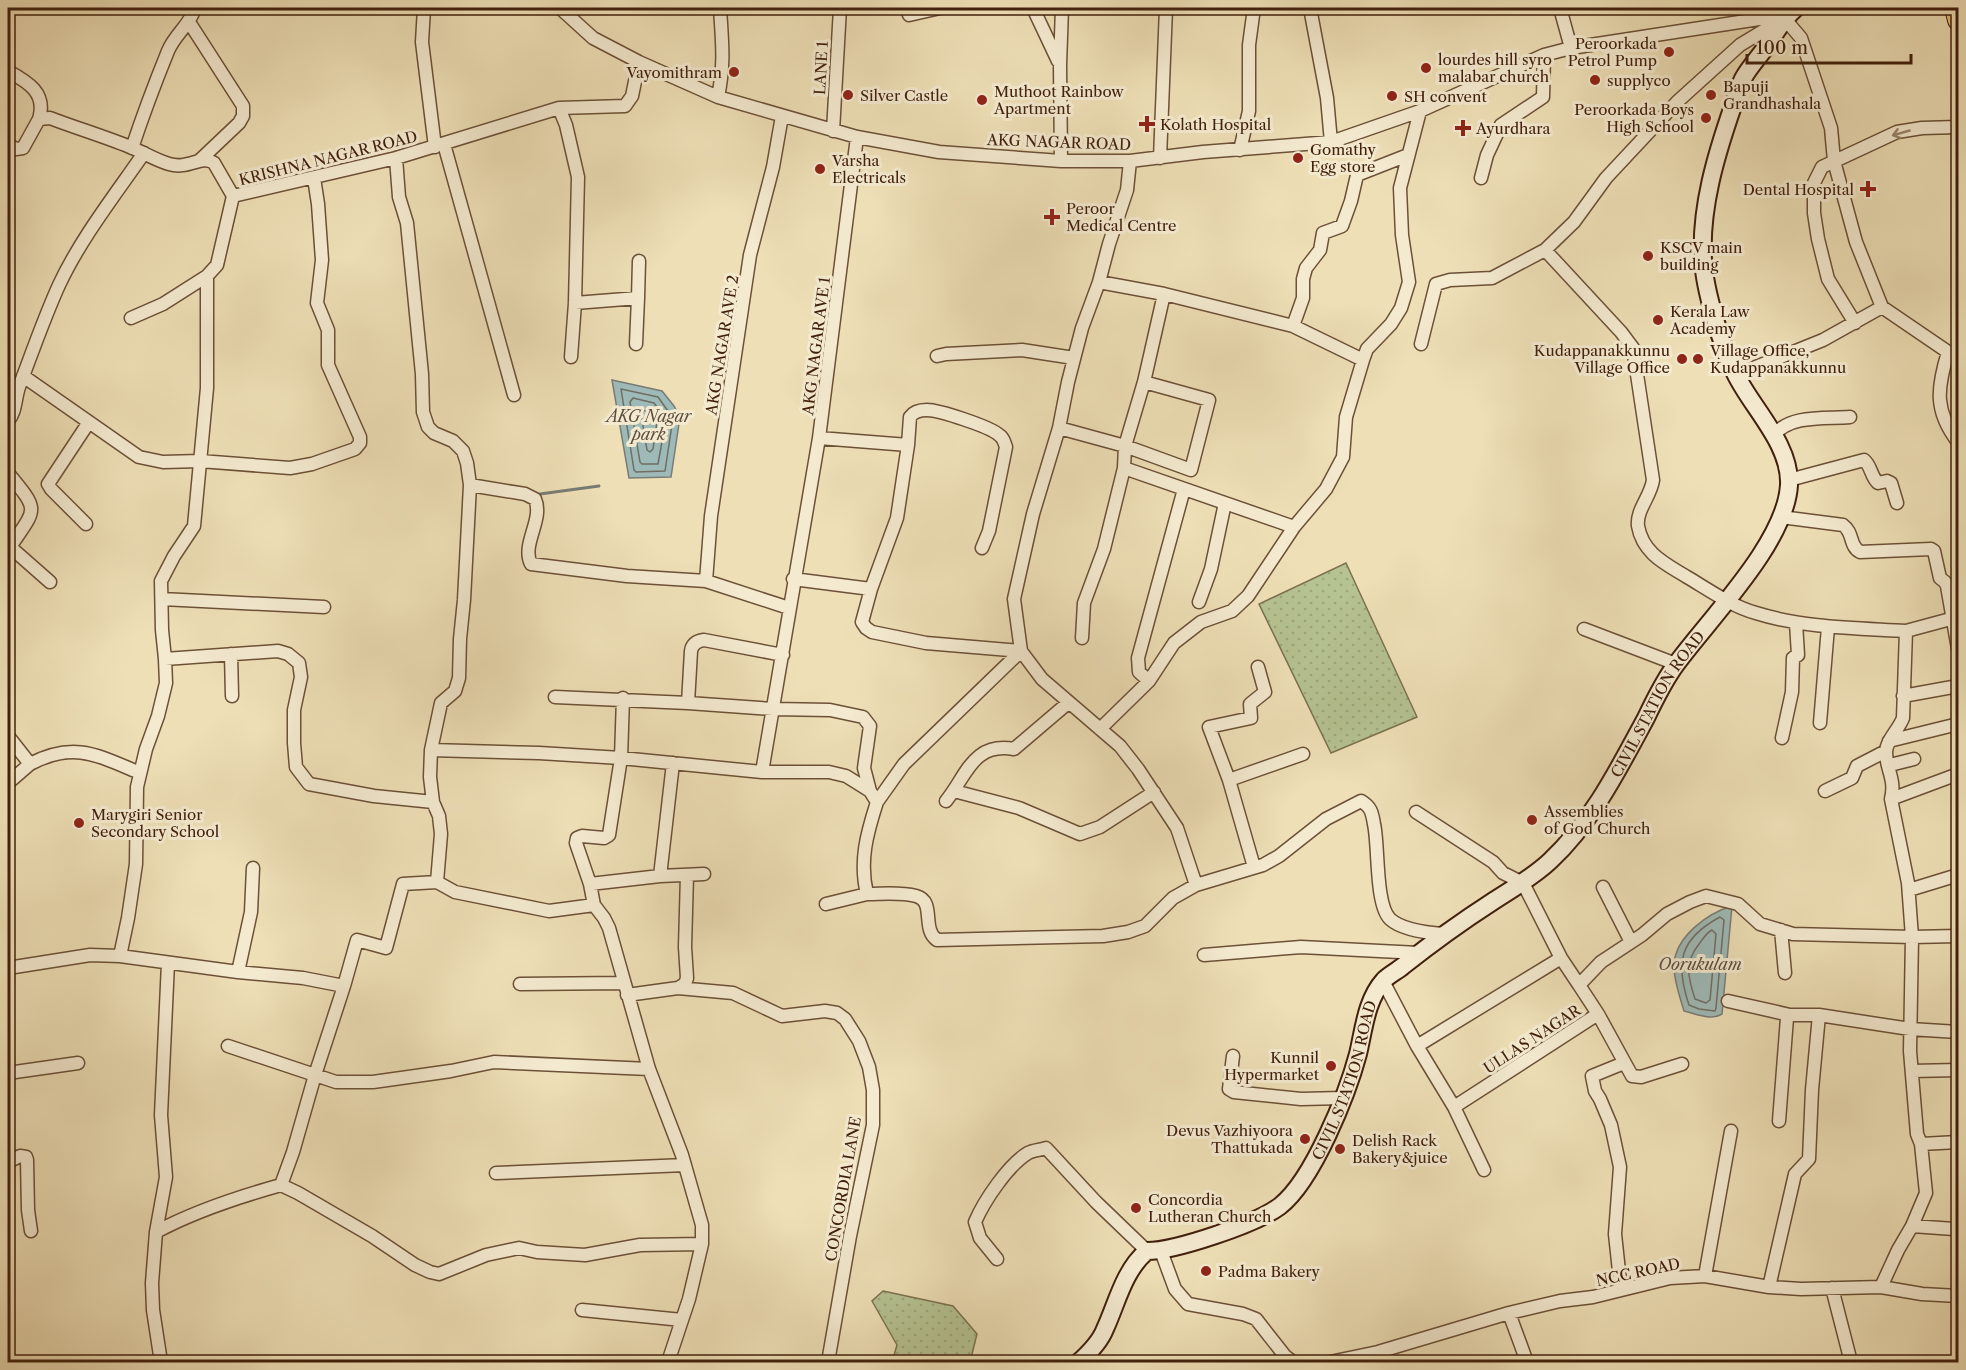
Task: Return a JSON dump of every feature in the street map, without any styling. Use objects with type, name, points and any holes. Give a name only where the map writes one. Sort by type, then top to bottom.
[{"type":"main road","points":[[1955,8],[1959,21]]},
{"type":"main road","name":"CIVIL STATION ROAD","points":[[1154,1251],[1192,1242],[1252,1220],[1281,1205],[1298,1188],[1328,1136],[1357,1054],[1371,1003],[1383,981],[1444,934],[1523,883],[1549,863],[1575,835],[1607,788],[1676,664],[1727,601],[1772,536],[1781,517],[1789,480],[1782,453],[1736,375],[1715,317],[1703,265],[1702,239],[1706,206],[1728,122],[1744,77],[1790,13]]},
{"type":"main road","points":[[1079,1362],[1097,1343],[1105,1330],[1135,1263],[1154,1251]]},
{"type":"street","points":[[132,148],[149,95],[168,51],[174,38],[189,22],[195,8]]},
{"type":"street","points":[[424,8],[422,42],[440,146],[514,394]]},
{"type":"street","name":"AKG NAGAR ROAD","points":[[560,8],[593,38],[639,62],[718,97],[857,137],[939,152],[1061,161],[1160,158],[1203,152],[1331,142],[1420,111],[1544,55],[1571,48],[1790,13]]},
{"type":"street","points":[[718,97],[724,50],[720,8]]},
{"type":"street","name":"LANE 1","points":[[833,130],[840,8]]},
{"type":"street","points":[[909,15],[940,8]]},
{"type":"street","points":[[1033,8],[1060,65]]},
{"type":"street","points":[[1061,161],[1062,8]]},
{"type":"street","points":[[1160,158],[1166,8]]},
{"type":"street","points":[[1240,150],[1249,111],[1249,45],[1254,8]]},
{"type":"street","points":[[1310,8],[1328,106],[1331,142]]},
{"type":"street","points":[[1560,8],[1571,48]]},
{"type":"street","points":[[1421,344],[1436,284],[1450,280],[1492,278],[1545,250],[1574,222],[1606,178],[1677,102],[1740,45],[1790,13],[1801,38],[1831,128],[1834,161],[1856,242],[1882,307],[1953,354],[1940,387],[1941,411],[1944,422],[1959,442]]},
{"type":"street","points":[[189,22],[243,106],[243,116],[239,123],[200,160]]},
{"type":"street","points":[[1480,178],[1487,155],[1501,125],[1543,97],[1544,55]]},
{"type":"street","name":"KRISHNA NAGAR ROAD","points":[[120,956],[136,864],[137,787],[166,683],[161,581],[194,526],[207,388],[207,276],[217,266],[233,196],[396,158],[559,108],[625,106],[632,96],[639,62]]},
{"type":"street","points":[[8,71],[30,85],[39,96],[43,108],[23,148],[16,149],[8,144]]},
{"type":"street","points":[[559,108],[566,125],[579,177],[571,357]]},
{"type":"street","points":[[1101,729],[1149,681],[1174,643],[1201,622],[1232,611],[1248,596],[1294,527],[1326,489],[1343,457],[1346,417],[1367,349],[1391,324],[1401,308],[1409,282],[1402,236],[1400,188],[1420,111]]},
{"type":"street","name":"AKG NAGAR AVE 2","points":[[706,580],[711,516],[750,255],[773,167],[782,116]]},
{"type":"street","points":[[39,119],[50,118],[179,167],[209,159],[214,163],[233,196]]},
{"type":"street","points":[[1855,323],[1828,279],[1818,238],[1814,213],[1814,183],[1822,167],[1897,132],[1922,128],[1959,127]]},
{"type":"street","name":"AKG NAGAR AVE 1","points":[[857,137],[819,438],[908,445]]},
{"type":"street","points":[[8,421],[12,416],[23,376],[60,283],[94,225],[144,153]]},
{"type":"street","points":[[1293,326],[1303,298],[1303,279],[1306,268],[1320,250],[1323,232],[1342,226],[1357,175],[1408,155]]},
{"type":"street","points":[[396,158],[399,197],[407,223],[422,374],[423,412],[428,427],[434,433],[453,441],[463,451],[470,486],[459,678],[455,691],[441,703],[431,750],[430,777],[441,834],[437,882]]},
{"type":"street","points":[[1130,160],[1128,190],[1082,328],[1059,428],[1042,478],[1014,599],[1021,651],[1042,679],[1120,746],[1177,828],[1196,885]]},
{"type":"street","points":[[23,376],[139,457],[163,462],[200,460],[290,468],[312,464],[350,452],[360,443],[358,431],[328,365],[328,330],[317,303],[322,260],[314,178]]},
{"type":"street","points":[[1545,250],[1621,332],[1632,348],[1653,480],[1652,490],[1638,515],[1638,527],[1645,544],[1654,557],[1727,601],[1754,613],[1796,622],[1828,627],[1906,630],[1956,618]]},
{"type":"street","points":[[636,344],[639,261]]},
{"type":"street","points":[[131,318],[163,304],[207,276]]},
{"type":"street","points":[[1099,282],[1164,294],[1293,326],[1363,360]]},
{"type":"street","points":[[1082,638],[1084,603],[1104,549],[1124,468],[1125,446],[1144,382],[1164,294]]},
{"type":"street","points":[[575,303],[638,298]]},
{"type":"street","points":[[1736,375],[1823,340],[1882,307]]},
{"type":"street","points":[[938,356],[1023,350],[1074,358]]},
{"type":"street","points":[[1059,428],[1125,446],[1191,470],[1209,400],[1144,382]]},
{"type":"street","points":[[982,548],[989,531],[1006,447],[1003,438],[997,432],[985,427],[929,410],[916,412],[910,417],[897,518],[871,589],[862,622],[872,632],[926,643],[1021,651]]},
{"type":"street","points":[[1773,436],[1780,427],[1796,421],[1850,417]]},
{"type":"street","points":[[86,524],[48,484],[89,422]]},
{"type":"street","points":[[762,772],[783,655],[793,579],[819,438]]},
{"type":"street","points":[[1789,480],[1864,460],[1878,483],[1887,481],[1891,483],[1897,503]]},
{"type":"street","points":[[1124,468],[1294,527]]},
{"type":"street","points":[[8,474],[26,495],[32,509],[30,518],[9,546],[50,582]]},
{"type":"street","points":[[470,486],[525,494],[535,499],[537,513],[527,554],[531,564],[627,576],[706,580],[789,608]]},
{"type":"street","points":[[1149,681],[1139,672],[1138,658],[1184,489]]},
{"type":"street","points":[[1199,602],[1211,569],[1225,503]]},
{"type":"street","points":[[1781,517],[1843,525],[1852,535],[1854,546],[1860,552],[1934,550],[1940,578],[1947,586],[1956,618],[1959,649]]},
{"type":"street","points":[[793,579],[871,589]]},
{"type":"street","points":[[162,599],[324,607]]},
{"type":"street","points":[[1782,738],[1792,692],[1793,658],[1798,656],[1796,622]]},
{"type":"street","points":[[1820,723],[1828,627]]},
{"type":"street","points":[[1584,629],[1676,664]]},
{"type":"street","points":[[1881,1287],[1926,1193],[1921,1144],[1917,1134],[1912,1071],[1910,1029],[1912,938],[1909,890],[1891,799],[1894,787],[1887,746],[1900,727],[1903,718],[1906,630]]},
{"type":"street","points":[[688,703],[691,651],[698,641],[704,640],[783,655]]},
{"type":"street","points":[[165,658],[278,651],[288,654],[299,663],[301,677],[294,710],[296,767],[309,784],[374,796],[433,802]]},
{"type":"street","points":[[873,796],[903,764],[1021,651]]},
{"type":"street","points":[[231,654],[232,696]]},
{"type":"street","points":[[1254,867],[1228,780],[1209,727],[1251,718],[1250,704],[1265,692],[1258,667]]},
{"type":"street","points":[[1903,696],[1959,686]]},
{"type":"street","points":[[555,696],[623,698],[773,709],[830,710],[863,717],[870,726],[864,768],[873,796],[864,843],[863,874],[867,894]]},
{"type":"street","points":[[623,698],[621,758],[609,835],[604,838],[582,836],[577,838],[576,843],[590,884],[594,905],[609,928],[649,1069],[685,1164],[702,1225],[702,1244],[682,1320],[668,1362]]},
{"type":"street","points":[[946,801],[970,764],[988,750],[1000,747],[1014,749],[1068,703]]},
{"type":"street","points":[[1825,791],[1852,778],[1857,766],[1887,746],[1959,724]]},
{"type":"street","points":[[8,736],[30,764]]},
{"type":"street","points":[[431,750],[621,758],[762,772],[829,772],[846,776],[873,796]]},
{"type":"street","points":[[8,783],[30,764],[62,752],[76,751],[114,762],[140,773]]},
{"type":"street","points":[[1228,780],[1304,754]]},
{"type":"street","points":[[1890,765],[1914,759]]},
{"type":"street","points":[[660,876],[673,763]]},
{"type":"street","points":[[1891,799],[1959,774]]},
{"type":"street","points":[[954,790],[1019,808],[1080,834],[1100,827],[1154,792]]},
{"type":"street","points":[[826,904],[867,894],[914,896],[924,900],[929,932],[937,940],[1103,936],[1128,932],[1145,926],[1173,898],[1196,885],[1254,867],[1279,856],[1326,819],[1362,801],[1370,806],[1372,812],[1377,837],[1380,891],[1389,918],[1398,924],[1425,933],[1444,934]]},
{"type":"street","points":[[1416,812],[1493,862],[1503,873],[1523,883]]},
{"type":"street","points":[[238,972],[251,912],[253,868]]},
{"type":"street","points":[[590,884],[660,876],[704,874]]},
{"type":"street","points":[[520,984],[626,989],[678,988],[685,984],[687,978],[685,947],[687,875]]},
{"type":"street","points":[[1909,890],[1959,875]]},
{"type":"street","points":[[280,1185],[293,1152],[357,940],[386,948],[404,884],[437,882],[455,891],[549,911],[594,905]]},
{"type":"street","name":"ULLAS NAGAR","points":[[1454,1107],[1598,1014],[1561,958],[1523,883]]},
{"type":"street","points":[[1603,887],[1631,942]]},
{"type":"street","points":[[1579,985],[1601,962],[1667,914],[1706,896],[1738,904],[1760,924],[1793,934],[1912,938],[1959,936]]},
{"type":"street","points":[[1781,930],[1785,973]]},
{"type":"street","points":[[1204,955],[1301,947],[1419,953]]},
{"type":"street","points":[[8,968],[90,955],[120,956],[238,972],[303,978],[344,986]]},
{"type":"street","points":[[1417,1046],[1561,958]]},
{"type":"street","points":[[161,1362],[153,1310],[152,1283],[156,1232],[166,1177],[161,1115],[168,963]]},
{"type":"street","points":[[1383,981],[1417,1046],[1454,1107],[1484,1170]]},
{"type":"street","name":"CONCORDIA LANE","points":[[678,988],[733,993],[783,1016],[825,1011],[837,1013],[845,1018],[859,1041],[869,1067],[873,1090],[873,1125],[850,1236],[828,1362]]},
{"type":"street","points":[[1728,1001],[1790,1015],[1819,1015],[1910,1029],[1959,1032]]},
{"type":"street","points":[[1598,1014],[1630,1074],[1638,1078],[1682,1064]]},
{"type":"street","points":[[1779,1121],[1787,1018],[1790,1015]]},
{"type":"street","points":[[1769,1287],[1795,1174],[1809,1159],[1819,1015]]},
{"type":"street","points":[[228,1046],[336,1082],[373,1082],[451,1071],[494,1062],[649,1069]]},
{"type":"street","points":[[1233,1056],[1229,1089],[1234,1092],[1300,1098],[1342,1098]]},
{"type":"street","points":[[8,1073],[78,1063]]},
{"type":"street","points":[[1621,1290],[1615,1234],[1620,1167],[1611,1125],[1595,1091],[1592,1076],[1624,1063]]},
{"type":"street","points":[[1912,1071],[1959,1070]]},
{"type":"street","points":[[1705,1276],[1731,1131]]},
{"type":"street","points":[[1921,1144],[1959,1142]]},
{"type":"street","points":[[998,1259],[980,1238],[975,1222],[979,1212],[1011,1168],[1028,1153],[1046,1148],[1096,1202],[1154,1251],[1175,1289],[1188,1304],[1243,1314],[1256,1319],[1285,1356],[1293,1362]]},
{"type":"street","points":[[8,1162],[20,1156],[26,1157],[31,1231]]},
{"type":"street","points":[[496,1173],[685,1164]]},
{"type":"street","points":[[156,1232],[224,1202],[280,1185],[372,1236],[415,1265],[439,1274],[486,1255],[519,1248],[537,1252],[585,1255],[640,1245],[702,1244]]},
{"type":"street","points":[[1912,1226],[1954,1229]]},
{"type":"street","name":"NCC ROAD","points":[[1330,1362],[1378,1352],[1509,1313],[1560,1301],[1593,1297],[1670,1278],[1705,1276],[1769,1287],[1881,1287],[1959,1296]]},
{"type":"street","points":[[1832,1288],[1851,1362]]},
{"type":"street","points":[[582,1310],[682,1320]]},
{"type":"street","points":[[1509,1313],[1527,1362]]},
{"type":"street","points":[[1276,1344],[1282,1362]]},
{"type":"green space","points":[[1346,563],[1417,717],[1331,753],[1259,604]]},
{"type":"green space","points":[[883,1291],[953,1306],[977,1334],[970,1362],[892,1362],[897,1345],[872,1301]]},
{"type":"water","name":"AKG Nagar park","points":[[612,380],[662,391],[674,406],[680,417],[671,477],[629,478]]},
{"type":"water","name":"Oorukulam","points":[[1732,906],[1722,1014],[1708,1017],[1684,1011],[1675,976],[1676,954],[1687,935],[1695,927],[1713,914]]},
{"type":"waterway","points":[[540,494],[599,486]]},
{"type":"place","name":"Peroorkada Petrol Pump","points":[[1669,52]]},
{"type":"place","name":"lourdes hill syro malabar church","points":[[1426,68]]},
{"type":"place","name":"Vayomithram","points":[[734,72]]},
{"type":"place","name":"supplyco","points":[[1595,80]]},
{"type":"place","name":"Silver Castle","points":[[848,95]]},
{"type":"place","name":"Bapuji Grandhashala","points":[[1711,95]]},
{"type":"place","name":"SH convent","points":[[1392,96]]},
{"type":"place","name":"Muthoot Rainbow Apartment","points":[[982,100]]},
{"type":"place","name":"Peroorkada Boys High School","points":[[1706,118]]},
{"type":"place","name":"Kolath Hospital","points":[[1147,124]]},
{"type":"place","name":"Ayurdhara","points":[[1463,128]]},
{"type":"place","name":"Gomathy Egg store","points":[[1298,158]]},
{"type":"place","name":"Varsha Electricals","points":[[820,169]]},
{"type":"place","name":"Dental Hospital","points":[[1868,189]]},
{"type":"place","name":"Peroor Medical Centre","points":[[1052,217]]},
{"type":"place","name":"KSCV main building","points":[[1648,256]]},
{"type":"place","name":"Kerala Law Academy","points":[[1658,320]]},
{"type":"place","name":"Kudappanakkunnu Village Office","points":[[1682,359]]},
{"type":"place","name":"Village Office, Kudappanakkunnu","points":[[1698,359]]},
{"type":"place","name":"Assemblies of God Church","points":[[1532,820]]},
{"type":"place","name":"Marygiri Senior Secondary School","points":[[79,823]]},
{"type":"place","name":"Kunnil Hypermarket","points":[[1331,1066]]},
{"type":"place","name":"Devus Vazhiyoora Thattukada","points":[[1305,1139]]},
{"type":"place","name":"Delish Rack Bakery&juice","points":[[1340,1149]]},
{"type":"place","name":"Concordia Lutheran Church","points":[[1136,1208]]},
{"type":"place","name":"Padma Bakery","points":[[1206,1271]]}]
